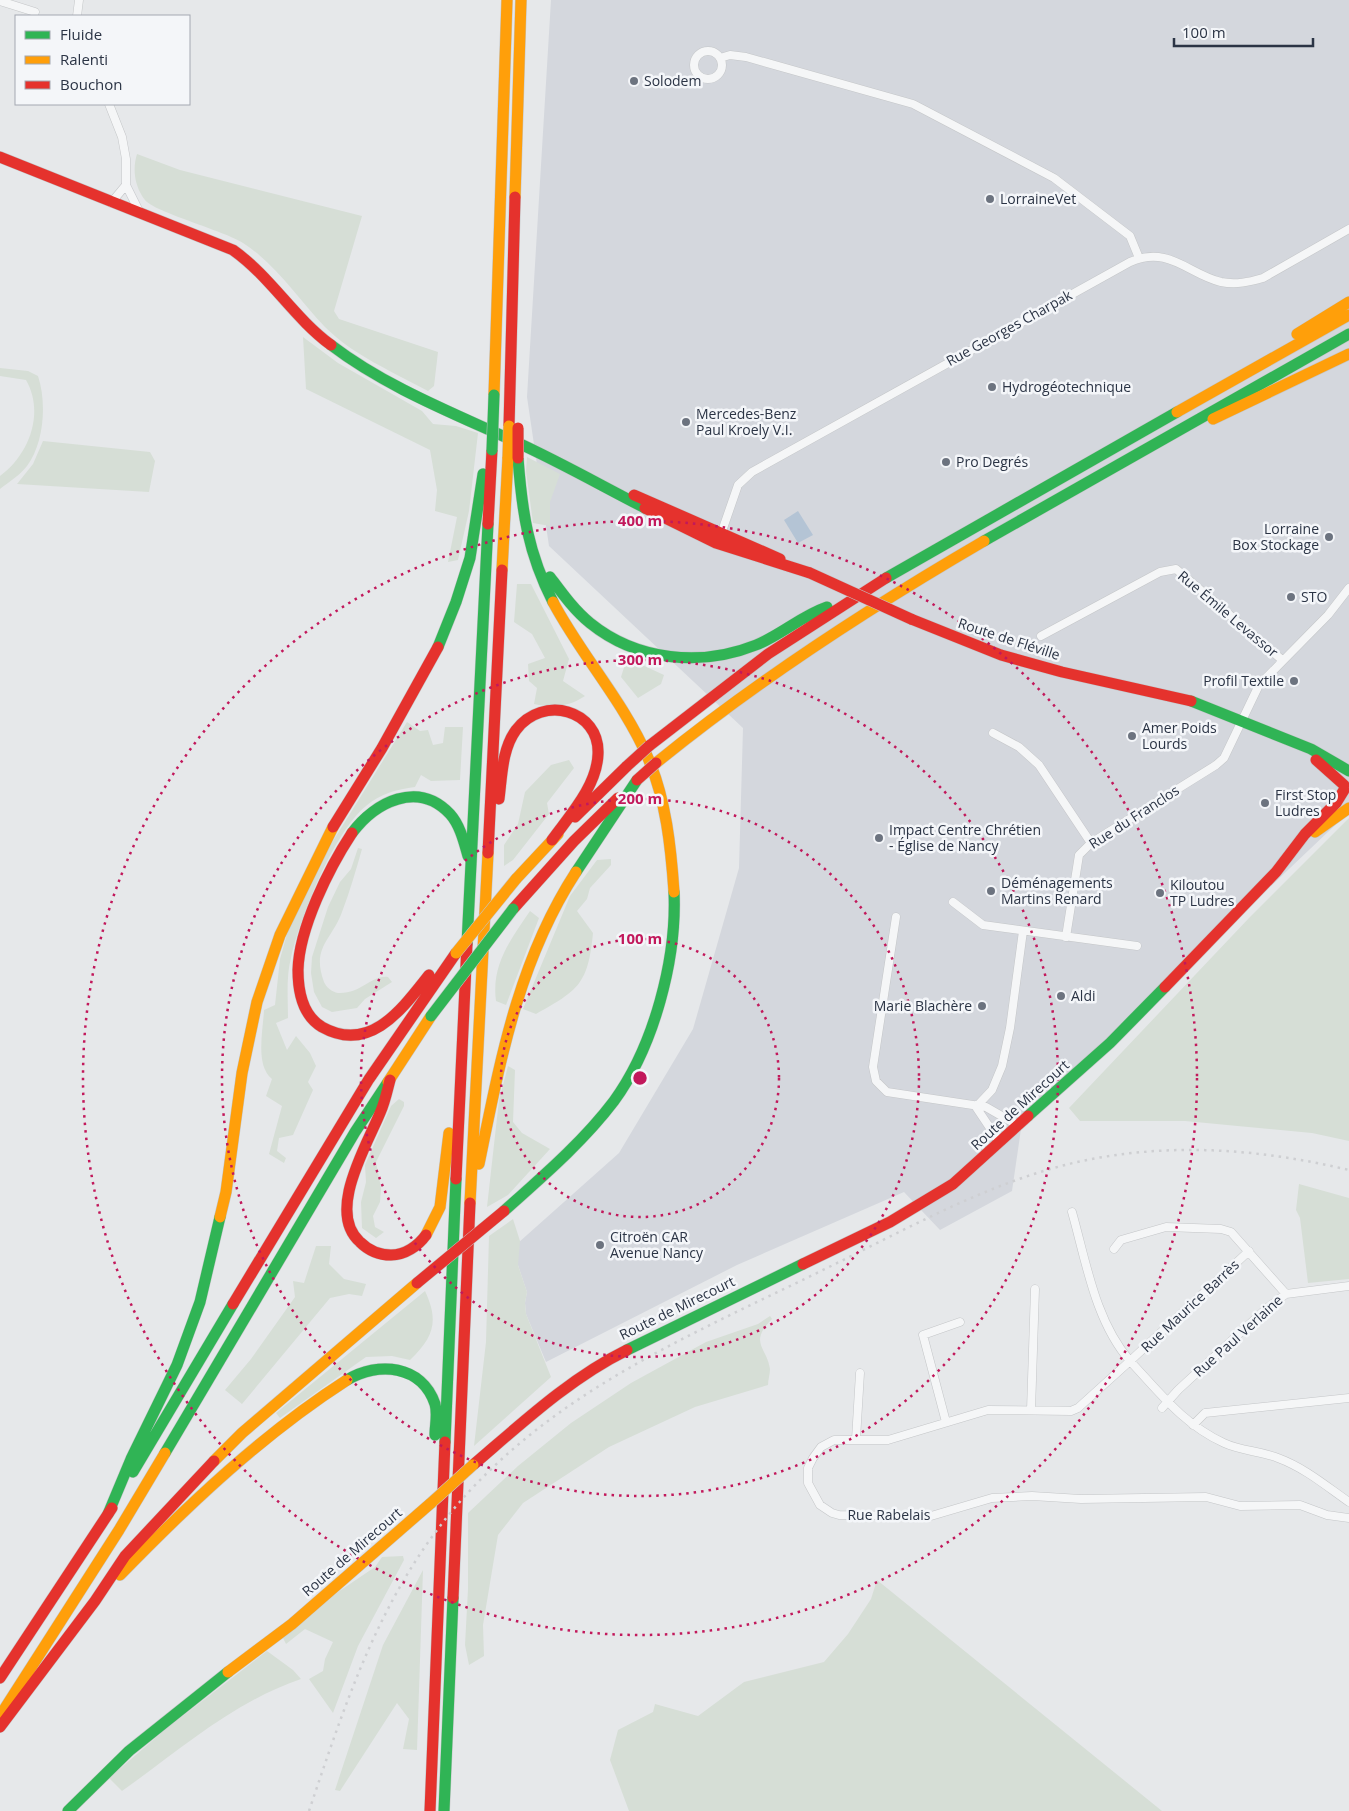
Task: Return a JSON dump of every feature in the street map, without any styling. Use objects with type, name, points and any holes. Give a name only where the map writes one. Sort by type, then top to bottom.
[{"type":"main road","points":[[108,1514],[131,1459],[177,1365],[200,1302],[226,1192],[242,1074],[257,1002],[280,935],[325,840],[382,748],[433,658],[456,602],[470,558],[488,448],[494,395],[506,0]]},
{"type":"main road","points":[[444,1811],[470,1206],[486,889],[513,458],[512,371],[522,0]]},
{"type":"main road","name":"Route de Fléville","points":[[0,157],[141,215],[213,241],[244,257],[261,272],[321,338],[341,354],[378,376],[604,485],[655,504],[766,561],[796,568],[911,619],[1001,655],[1062,672],[1190,701],[1311,749],[1349,771]]},
{"type":"main road","points":[[1215,392],[1259,358],[1349,302]]},
{"type":"main road","points":[[0,1678],[108,1514],[341,1123],[456,953],[516,879],[552,840],[649,746],[768,654],[850,601],[1349,315]]},
{"type":"main road","points":[[0,1716],[119,1530],[392,1074],[431,1016],[513,909],[574,841],[656,763],[729,703],[828,634],[920,577],[1349,334]]},
{"type":"main road","points":[[1186,428],[1226,414],[1349,354]]},
{"type":"main road","points":[[430,1811],[488,448]]},
{"type":"main road","points":[[0,1726],[95,1601],[125,1556],[196,1479],[242,1433],[504,1211],[568,1153],[613,1102],[646,1045],[667,984],[673,938],[675,886],[665,814],[648,758],[626,718],[572,634],[545,586],[529,544],[513,458]]},
{"type":"main road","points":[[529,544],[564,599],[593,628],[630,648],[666,657],[714,657],[742,650],[758,644],[821,609],[850,601]]},
{"type":"main road","points":[[486,889],[506,749],[516,730],[530,716],[545,709],[562,710],[580,718],[592,731],[599,752],[586,790],[552,840]]},
{"type":"main road","name":"Route de Fléville","points":[[1297,745],[1332,772],[1347,788]]},
{"type":"main road","points":[[470,1206],[505,1038],[521,986],[560,897],[637,780]]},
{"type":"main road","name":"Route de Mirecourt","points":[[68,1811],[129,1751],[204,1690],[292,1624],[548,1401],[600,1366],[663,1331],[890,1222],[953,1184],[1123,1030],[1256,895],[1300,843],[1305,834],[1336,803],[1347,788]]},
{"type":"main road","points":[[456,953],[434,969],[392,1017],[374,1029],[349,1036],[331,1032],[309,1016],[300,995],[298,978],[300,955],[307,928],[327,879],[350,836],[375,809],[388,801],[405,796],[430,799],[450,815],[459,828],[471,864]]},
{"type":"main road","name":"Route de Mirecourt","points":[[1300,843],[1349,808]]},
{"type":"main road","points":[[392,1074],[387,1101],[352,1178],[347,1211],[350,1229],[360,1244],[378,1255],[387,1256],[411,1251],[425,1238],[436,1217],[442,1199],[451,1111],[460,1078]]},
{"type":"main road","points":[[95,1601],[206,1489],[297,1416],[352,1377],[371,1369],[391,1367],[411,1374],[427,1386],[435,1406],[435,1456],[443,1479]]},
{"type":"street","points":[[77,15],[78,0]]},
{"type":"street","points":[[0,1],[34,12]]},
{"type":"street","points":[[720,58],[730,55],[746,57],[913,104],[1054,178],[1130,236],[1139,258],[1173,259],[1221,282],[1249,282],[1263,278],[1349,229]]},
{"type":"street","points":[[109,105],[122,137],[126,158],[126,185],[141,215]]},
{"type":"street","points":[[116,205],[126,185]]},
{"type":"street","points":[[116,205],[130,196]]},
{"type":"street","name":"Rue Georges Charpak","points":[[720,539],[738,485],[752,472],[1139,258]]},
{"type":"street","name":"Rue Émile Levassor","points":[[1041,636],[1160,572],[1176,569],[1282,660]]},
{"type":"street","name":"Rue du Franclos","points":[[1066,937],[1079,855],[1091,843],[1216,765],[1224,758],[1259,685],[1328,615],[1349,588]]},
{"type":"street","points":[[994,733],[1019,747],[1039,765],[1091,843]]},
{"type":"street","points":[[953,902],[983,925],[1137,946]]},
{"type":"street","points":[[896,917],[873,1067],[876,1081],[887,1092],[894,1094],[994,1110],[1019,1126]]},
{"type":"street","points":[[976,1106],[986,1098],[997,1080],[1010,1028],[1023,931]]},
{"type":"street","points":[[976,1106],[1000,1143]]},
{"type":"street","points":[[1072,1212],[1103,1316],[1113,1336],[1130,1361],[1165,1405],[1193,1425],[1223,1442],[1278,1458],[1308,1472],[1349,1502]]},
{"type":"street","points":[[1114,1249],[1121,1240],[1166,1227],[1222,1229],[1231,1232],[1286,1294]]},
{"type":"street","name":"Rue Maurice Barrès","points":[[1130,1361],[1249,1252]]},
{"type":"street","name":"Rue Paul Verlaine","points":[[1165,1405],[1267,1308],[1286,1294],[1349,1286]]},
{"type":"street","points":[[1031,1410],[1035,1290]]},
{"type":"street","points":[[946,1422],[923,1335],[960,1322]]},
{"type":"street","name":"Rue Rabelais","points":[[1130,1361],[1078,1408],[1063,1411],[988,1410],[888,1440],[840,1439],[826,1444],[810,1462],[808,1475],[810,1491],[820,1505],[832,1513],[840,1515],[931,1516],[992,1498],[1002,1497],[1032,1496],[1081,1499],[1214,1497],[1240,1506],[1300,1505],[1327,1515],[1349,1518]]},
{"type":"street","points":[[856,1439],[860,1373]]},
{"type":"street","points":[[1193,1425],[1205,1413],[1349,1398]]},
{"type":"shaded area","points":[[551,0],[1349,0],[1349,812],[1022,1122],[1012,1191],[940,1230],[904,1192],[737,1265],[546,1362],[526,1314],[527,1292],[518,1265],[518,1243],[619,1153],[693,1029],[739,868],[743,728],[549,546],[527,397]]},
{"type":"shaded area","points":[[137,154],[180,170],[362,216],[334,311],[339,319],[438,352],[434,386],[428,391],[348,346],[325,327],[266,261],[243,243],[151,205],[145,200],[137,184],[135,166]]},
{"type":"shaded area","points":[[303,337],[338,363],[422,411],[433,424],[456,426],[478,433],[469,511],[458,560],[448,562],[457,517],[435,511],[437,490],[430,450],[306,389]]},
{"type":"shaded area","points":[[0,368],[28,371],[38,376],[43,410],[40,435],[33,457],[21,472],[0,489],[0,476],[19,457],[26,445],[34,419],[34,406],[32,393],[26,380],[0,376]]},
{"type":"shaded area","points":[[43,441],[150,452],[155,461],[149,492],[17,484],[33,464]]},
{"type":"shaded area","points":[[527,457],[560,474],[550,502],[550,526],[533,523],[526,471]]},
{"type":"shaded area","points":[[517,584],[531,584],[569,659],[563,681],[585,696],[579,700],[561,706],[534,704],[537,688],[529,681],[528,664],[545,658],[532,634],[514,622]]},
{"type":"shaded area","points":[[627,658],[664,675],[661,684],[638,698],[621,677]]},
{"type":"shaded area","points":[[407,722],[420,731],[428,730],[433,745],[443,743],[445,727],[463,727],[460,780],[431,781],[421,775],[415,787],[389,793],[371,802],[354,818],[342,835],[320,876],[295,941],[289,965],[288,1018],[276,1023],[287,1050],[296,1036],[310,1053],[316,1066],[308,1082],[313,1090],[293,1135],[279,1138],[277,1151],[286,1158],[284,1163],[269,1154],[282,1106],[266,1096],[272,1079],[263,1065],[262,1057],[264,1010],[275,1005],[280,959],[292,916],[315,870]]},
{"type":"shaded area","points":[[569,760],[574,768],[547,803],[549,814],[513,860],[504,866],[504,845],[518,824],[525,792],[551,765]]},
{"type":"shaded area","points":[[1349,818],[1349,1141],[1312,1133],[1185,1121],[1080,1121],[1069,1108],[1249,918]]},
{"type":"shaded area","points":[[358,848],[362,849],[345,904],[338,922],[321,952],[321,970],[324,982],[331,990],[338,993],[346,993],[382,977],[388,977],[392,982],[365,999],[357,1008],[332,1012],[322,1007],[314,992],[311,973],[312,957],[328,907],[340,882],[351,869]]},
{"type":"shaded area","points":[[611,859],[611,865],[590,888],[587,899],[577,911],[593,933],[588,964],[579,984],[562,998],[536,1014],[523,1009],[570,896],[597,860]]},
{"type":"shaded area","points":[[530,911],[539,918],[506,1005],[496,1001],[495,988],[500,964],[510,942]]},
{"type":"shaded area","points":[[508,1066],[515,1070],[513,1122],[522,1133],[550,1149],[508,1195],[487,1207],[499,1100]]},
{"type":"shaded area","points":[[399,1099],[404,1102],[404,1106],[376,1162],[381,1188],[380,1202],[373,1216],[375,1227],[384,1232],[376,1238],[362,1228],[361,1202],[366,1182],[365,1165],[391,1106]]},
{"type":"shaded area","points":[[1299,1184],[1349,1198],[1349,1279],[1308,1283],[1300,1218],[1296,1210]]},
{"type":"shaded area","points":[[513,1219],[520,1241],[518,1265],[527,1292],[526,1314],[551,1377],[474,1446],[486,1342],[489,1236]]},
{"type":"shaded area","points":[[316,1246],[331,1246],[329,1264],[344,1279],[366,1284],[362,1296],[349,1294],[330,1298],[242,1404],[225,1390],[251,1359],[295,1297],[293,1281],[304,1283]]},
{"type":"shaded area","points":[[425,1291],[432,1311],[432,1328],[424,1344],[410,1360],[392,1356],[366,1357],[280,1418],[276,1413]]},
{"type":"shaded area","points":[[770,1316],[772,1319],[761,1334],[760,1340],[770,1369],[768,1385],[695,1407],[609,1447],[523,1503],[498,1535],[483,1625],[484,1656],[469,1665],[465,1645],[468,1589],[468,1513],[518,1466],[571,1423],[631,1383],[706,1342],[758,1324]]},
{"type":"shaded area","points":[[403,1556],[404,1560],[358,1646],[333,1713],[309,1679],[323,1671],[325,1659],[333,1642],[305,1629],[286,1644],[283,1638],[338,1592],[375,1567],[382,1557]]},
{"type":"shaded area","points":[[423,1570],[417,1750],[403,1749],[409,1719],[397,1703],[340,1791],[335,1790],[383,1645]]},
{"type":"shaded area","points":[[877,1580],[1162,1811],[629,1811],[610,1760],[618,1730],[653,1712],[655,1704],[698,1716],[744,1682],[824,1662],[848,1634],[871,1599]]},
{"type":"shaded area","points":[[267,1651],[293,1670],[301,1679],[253,1700],[230,1714],[122,1791],[109,1778],[166,1729]]},
{"type":"water","points":[[798,511],[813,535],[798,543],[784,520]]},
{"type":"railway","points":[[309,1811],[336,1731],[367,1654],[384,1616],[426,1545],[452,1511],[492,1469],[535,1431],[580,1398],[678,1341],[728,1316],[928,1218],[1027,1176],[1097,1158],[1129,1153],[1192,1150],[1255,1153],[1349,1170]]},
{"type":"traffic: fast","points":[[984,541],[1349,334]]},
{"type":"traffic: fast","points":[[331,345],[397,387],[565,466],[645,508]]},
{"type":"traffic: fast","points":[[492,450],[494,395]]},
{"type":"traffic: fast","points":[[886,578],[1177,412]]},
{"type":"traffic: fast","points":[[518,458],[524,514],[532,549],[544,584],[553,602]]},
{"type":"traffic: fast","points":[[438,647],[456,602],[470,558],[483,474]]},
{"type":"traffic: fast","points":[[467,944],[488,524]]},
{"type":"traffic: fast","points":[[550,577],[579,613],[608,636],[628,646],[670,656],[692,658],[735,652],[765,641],[808,615],[827,607]]},
{"type":"traffic: fast","points":[[1191,701],[1311,749],[1349,771]]},
{"type":"traffic: fast","points":[[576,872],[637,780]]},
{"type":"traffic: fast","points":[[352,833],[373,812],[385,804],[398,799],[424,798],[438,804],[450,814],[461,834],[468,856]]},
{"type":"traffic: fast","points":[[504,1211],[562,1159],[589,1131],[614,1101],[641,1055],[660,1001],[667,973],[672,945],[674,892]]},
{"type":"traffic: fast","points":[[431,1016],[513,909]]},
{"type":"traffic: fast","points":[[1028,1116],[1110,1043],[1165,987]]},
{"type":"traffic: fast","points":[[165,1453],[355,1132],[388,1082]]},
{"type":"traffic: fast","points":[[445,1442],[456,1179]]},
{"type":"traffic: fast","points":[[108,1514],[131,1459],[177,1365],[200,1302],[220,1217]]},
{"type":"traffic: fast","points":[[627,1350],[803,1264]]},
{"type":"traffic: fast","points":[[133,1472],[233,1304]]},
{"type":"traffic: fast","points":[[347,1380],[372,1370],[398,1370],[410,1374],[429,1391],[435,1404],[435,1435]]},
{"type":"traffic: fast","points":[[444,1811],[453,1598]]},
{"type":"traffic: fast","points":[[68,1811],[129,1751],[228,1672]]},
{"type":"traffic: slow","points":[[494,395],[507,0]]},
{"type":"traffic: slow","points":[[515,197],[521,0]]},
{"type":"traffic: slow","points":[[1297,334],[1349,302]]},
{"type":"traffic: slow","points":[[1177,412],[1349,315]]},
{"type":"traffic: slow","points":[[1213,419],[1349,354]]},
{"type":"traffic: slow","points":[[508,457],[509,426]]},
{"type":"traffic: slow","points":[[502,570],[508,457]]},
{"type":"traffic: slow","points":[[656,763],[735,702],[816,646],[899,592],[984,541]]},
{"type":"traffic: slow","points":[[553,602],[576,641],[627,717],[648,758],[663,807],[669,841],[674,892]]},
{"type":"traffic: slow","points":[[1315,832],[1349,808]]},
{"type":"traffic: slow","points":[[220,1217],[226,1192],[242,1073],[257,1002],[280,935],[333,827]]},
{"type":"traffic: slow","points":[[516,879],[558,834]]},
{"type":"traffic: slow","points":[[470,1203],[488,853]]},
{"type":"traffic: slow","points":[[479,1164],[504,1050],[525,977],[539,941],[556,906],[576,872]]},
{"type":"traffic: slow","points":[[456,953],[516,879]]},
{"type":"traffic: slow","points":[[388,1082],[431,1016]]},
{"type":"traffic: slow","points":[[426,1235],[440,1207],[449,1133]]},
{"type":"traffic: slow","points":[[214,1461],[242,1433],[417,1283]]},
{"type":"traffic: slow","points":[[120,1575],[228,1471],[286,1423],[347,1380]]},
{"type":"traffic: slow","points":[[0,1716],[119,1530],[165,1453]]},
{"type":"traffic: slow","points":[[431,1503],[473,1465]]},
{"type":"traffic: slow","points":[[228,1672],[292,1624],[431,1503]]},
{"type":"traffic: jam","points":[[0,157],[233,250],[259,272],[305,323],[331,345]]},
{"type":"traffic: jam","points":[[509,426],[515,197]]},
{"type":"traffic: jam","points":[[518,428],[518,458]]},
{"type":"traffic: jam","points":[[488,524],[492,450]]},
{"type":"traffic: jam","points":[[634,495],[780,559]]},
{"type":"traffic: jam","points":[[645,508],[716,543],[810,573]]},
{"type":"traffic: jam","points":[[488,853],[502,570]]},
{"type":"traffic: jam","points":[[810,573],[911,619]]},
{"type":"traffic: jam","points":[[649,746],[768,654],[886,578]]},
{"type":"traffic: jam","points":[[911,619],[1001,655],[1062,672],[1191,701]]},
{"type":"traffic: jam","points":[[333,827],[382,748],[438,647]]},
{"type":"traffic: jam","points":[[499,799],[505,754],[511,737],[516,730],[527,719],[540,712],[554,710],[568,712],[580,718],[590,727],[596,739],[598,754],[596,766],[588,789],[552,840]]},
{"type":"traffic: jam","points":[[627,766],[649,746]]},
{"type":"traffic: jam","points":[[1316,760],[1344,785]]},
{"type":"traffic: jam","points":[[637,780],[656,763]]},
{"type":"traffic: jam","points":[[575,817],[627,766]]},
{"type":"traffic: jam","points":[[1165,987],[1276,872],[1305,834],[1336,803],[1344,790]]},
{"type":"traffic: jam","points":[[513,909],[574,841],[618,798]]},
{"type":"traffic: jam","points":[[352,833],[334,863],[309,917],[298,970],[302,1002],[310,1016],[322,1027],[339,1034],[355,1035],[370,1031],[396,1014],[429,975]]},
{"type":"traffic: jam","points":[[456,1179],[467,944]]},
{"type":"traffic: jam","points":[[233,1304],[369,1079],[456,953]]},
{"type":"traffic: jam","points":[[390,1080],[382,1109],[352,1178],[347,1214],[351,1229],[360,1242],[370,1250],[378,1253],[396,1255],[406,1252],[419,1243],[426,1235]]},
{"type":"traffic: jam","points":[[803,1264],[890,1222],[953,1184],[1028,1116]]},
{"type":"traffic: jam","points":[[453,1598],[470,1203]]},
{"type":"traffic: jam","points":[[417,1283],[504,1211]]},
{"type":"traffic: jam","points":[[473,1465],[566,1388],[606,1361],[627,1350]]},
{"type":"traffic: jam","points":[[430,1811],[445,1442]]},
{"type":"traffic: jam","points":[[0,1727],[95,1601],[125,1556],[214,1461]]},
{"type":"traffic: jam","points":[[0,1678],[112,1508]]},
{"type":"place","name":"Solodem","points":[[634,81]]},
{"type":"place","name":"LorraineVet","points":[[990,199]]},
{"type":"place","name":"Hydrogéotechnique","points":[[992,387]]},
{"type":"place","name":"Mercedes-Benz Paul Kroely V.I.","points":[[686,422]]},
{"type":"place","name":"Pro Degrés","points":[[946,462]]},
{"type":"place","name":"Lorraine Box Stockage","points":[[1329,537]]},
{"type":"place","name":"STO","points":[[1291,597]]},
{"type":"place","name":"Profil Textile","points":[[1294,681]]},
{"type":"place","name":"Amer Poids Lourds","points":[[1132,736]]},
{"type":"place","name":"First Stop Ludres","points":[[1265,803]]},
{"type":"place","name":"Impact Centre Chrétien - Église de Nancy","points":[[879,838]]},
{"type":"place","name":"Déménagements Martins Renard","points":[[991,891]]},
{"type":"place","name":"Kiloutou TP Ludres","points":[[1160,893]]},
{"type":"place","name":"Aldi","points":[[1061,996]]},
{"type":"place","name":"Marie Blachère","points":[[982,1006]]},
{"type":"place","name":"Citroën CAR Avenue Nancy","points":[[600,1245]]}]
